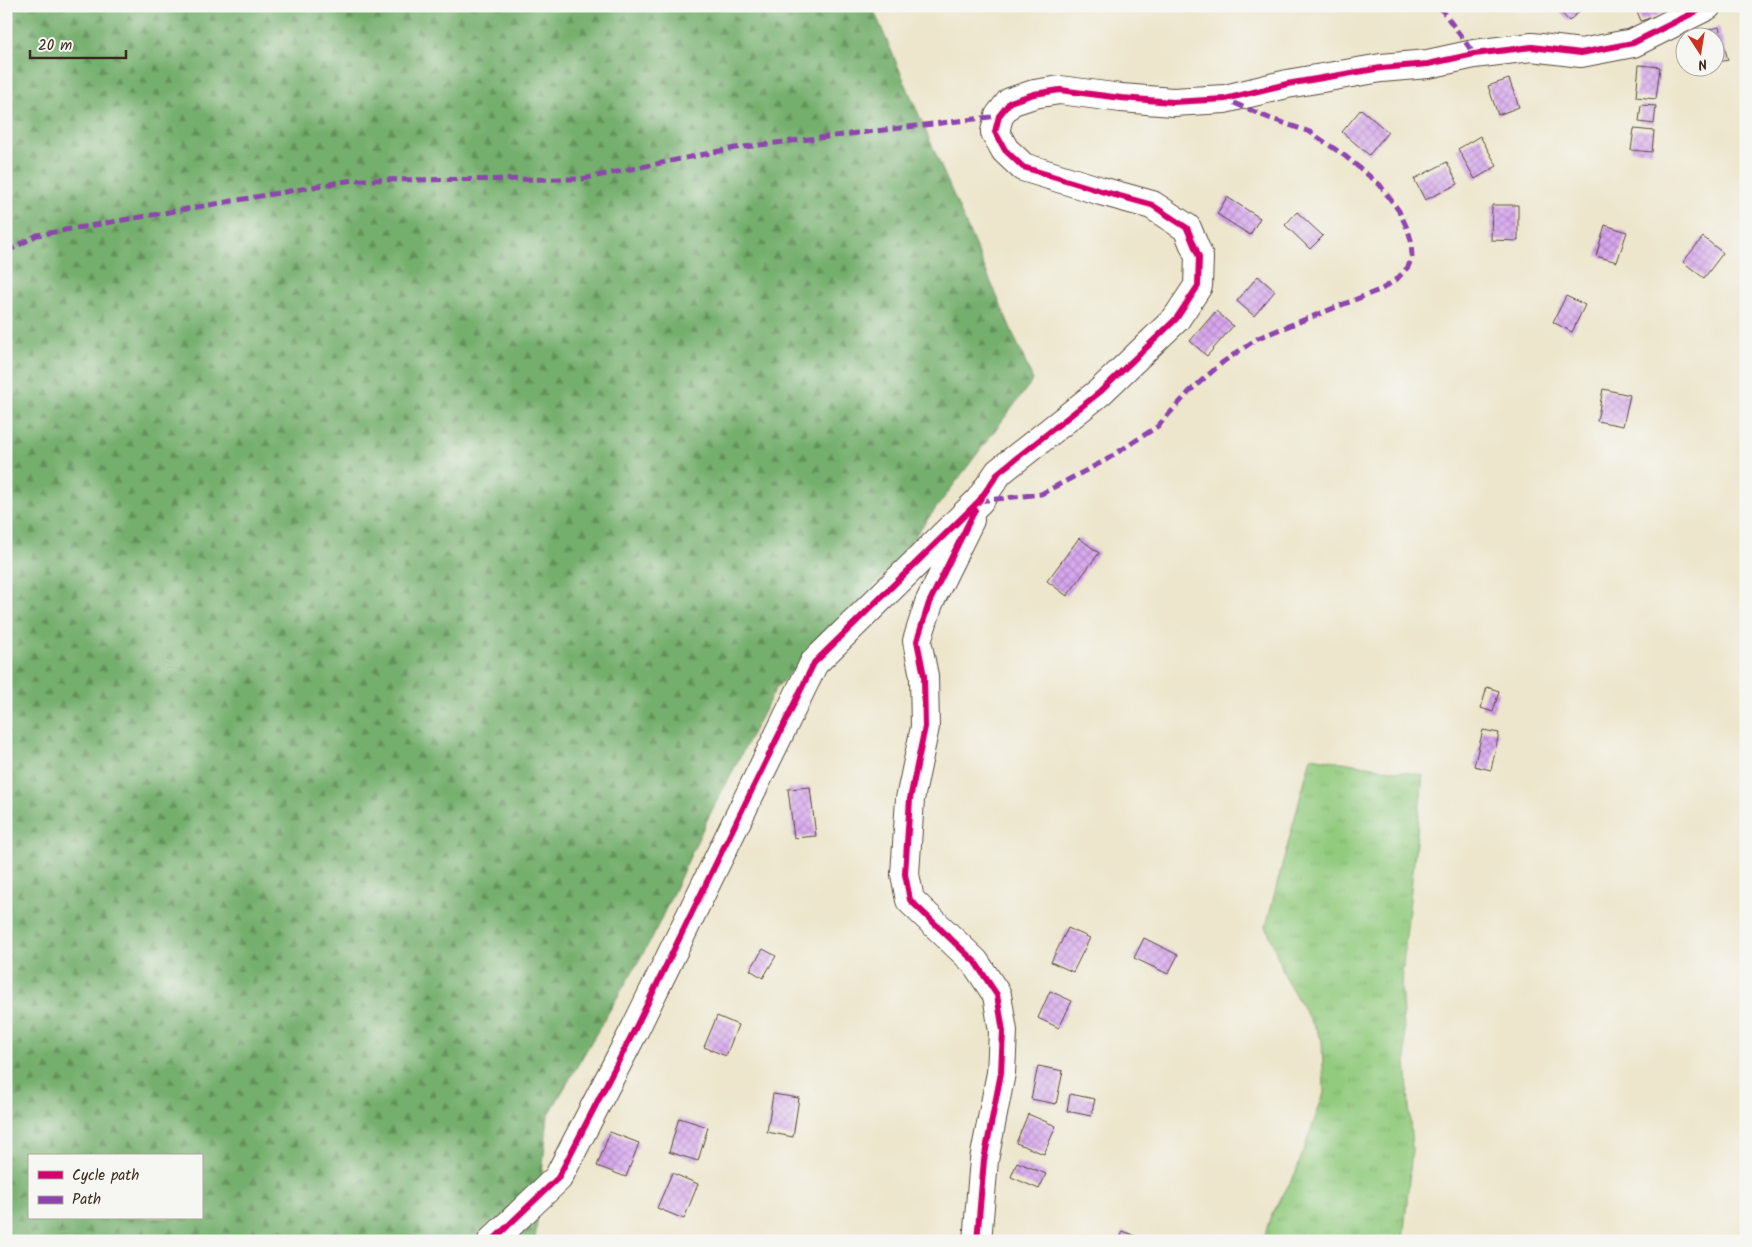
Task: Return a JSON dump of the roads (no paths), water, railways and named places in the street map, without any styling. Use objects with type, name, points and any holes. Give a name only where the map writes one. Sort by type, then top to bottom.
[{"type":"street","points":[[976,1241],[984,1160],[1001,1073],[1003,1031],[997,994],[975,962],[910,900],[905,874],[910,798],[925,727],[924,676],[917,641],[929,603],[979,501],[999,472],[1100,392],[1176,319],[1198,286],[1199,257],[1186,228],[1152,205],[1101,192],[1023,167],[1005,150],[995,132],[999,116],[1010,102],[1034,94],[1060,90],[1121,98],[1173,102],[1225,99],[1287,84],[1381,68],[1428,64],[1474,54],[1532,47],[1581,53],[1633,43],[1707,6]]},
{"type":"street","points":[[492,1241],[558,1178],[636,1029],[814,663],[979,501]]}]
